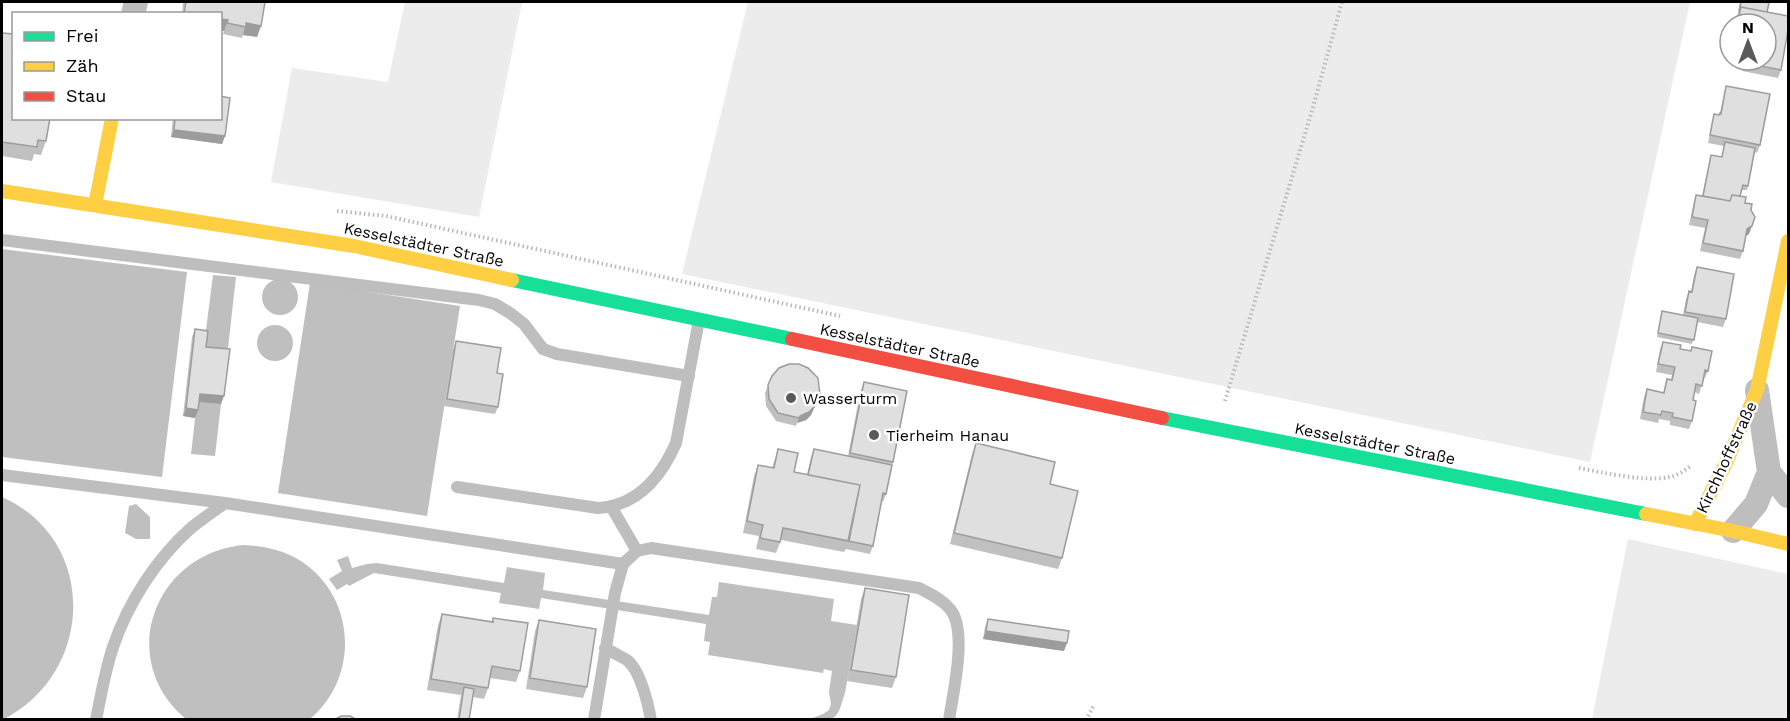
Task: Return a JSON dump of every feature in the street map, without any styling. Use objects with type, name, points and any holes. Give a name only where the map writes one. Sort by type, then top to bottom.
[{"type":"main road","points":[[94,205],[112,120]]},
{"type":"main road","name":"Kesselstädter Straße","points":[[2,191],[354,246],[1186,423],[1733,531],[1788,544]]},
{"type":"main road","name":"Kirchhoffstraße","points":[[1695,524],[1726,463],[1757,390],[1788,241]]},
{"type":"street","name":"Kirchhoffstraße","points":[[1757,390],[1769,472]]},
{"type":"street","points":[[1733,531],[1756,504],[1769,472],[1788,496]]},
{"type":"lane","points":[[2,240],[479,300],[495,304],[510,313],[524,324],[543,349],[557,354],[689,376]]},
{"type":"lane","points":[[457,487],[582,507],[612,508],[631,500],[642,492],[669,459],[676,443],[699,319]]},
{"type":"lane","points":[[2,475],[225,503],[623,564]]},
{"type":"lane","points":[[96,720],[113,647],[126,616],[143,585],[164,557],[191,528],[225,503]]},
{"type":"lane","points":[[612,508],[637,551]]},
{"type":"lane","points":[[594,720],[610,616],[623,564],[637,551],[651,548],[919,588],[939,598],[952,610],[959,644],[949,720]]},
{"type":"lane","points":[[605,648],[629,662],[638,677],[651,720]]},
{"type":"path","points":[[1223,430],[1225,401],[1342,2]]},
{"type":"path","points":[[329,210],[386,216],[850,318]]},
{"type":"path","points":[[1216,399],[1225,401]]},
{"type":"path","points":[[1577,467],[1648,478],[1672,477],[1696,464],[1726,463]]},
{"type":"path","points":[[1086,720],[1094,705]]},
{"type":"shaded area","points":[[405,2],[522,2],[479,217],[271,182],[292,68],[388,82]]},
{"type":"shaded area","points":[[748,2],[1690,2],[1590,462],[682,274]]},
{"type":"shaded area","points":[[2,249],[187,272],[162,477],[2,457]]},
{"type":"shaded area","points":[[213,275],[236,277],[227,357],[203,354]]},
{"type":"shaded area","points":[[280,279],[293,284],[298,297],[293,310],[280,315],[267,310],[262,297],[267,284]]},
{"type":"shaded area","points":[[310,283],[460,306],[427,516],[278,493]]},
{"type":"shaded area","points":[[275,325],[288,330],[293,343],[288,356],[275,361],[262,356],[257,343],[262,330]]},
{"type":"shaded area","points":[[197,402],[221,404],[215,456],[191,454]]},
{"type":"shaded area","points":[[2,497],[34,517],[56,544],[69,574],[73,607],[68,641],[55,672],[33,699],[2,720]]},
{"type":"shaded area","points":[[136,504],[150,517],[150,539],[136,539],[125,533],[129,506]]},
{"type":"shaded area","points":[[1628,539],[1788,574],[1788,719],[1592,719]]},
{"type":"shaded area","points":[[244,545],[273,549],[301,561],[319,576],[333,595],[341,616],[345,638],[344,660],[337,682],[326,702],[310,719],[186,719],[164,695],[152,668],[149,640],[155,613],[167,588],[187,567],[213,552]]},
{"type":"shaded area","points":[[348,556],[352,568],[377,563],[504,583],[507,567],[545,573],[543,590],[709,615],[712,597],[717,597],[719,582],[834,599],[831,621],[857,625],[845,693],[835,717],[810,719],[829,710],[832,671],[824,669],[823,673],[708,655],[710,642],[704,641],[706,624],[541,598],[539,609],[499,603],[501,593],[374,573],[337,590],[329,579],[342,571],[337,560]]},
{"type":"building","points":[[186,2],[265,2],[261,26],[246,23],[246,27],[227,23],[228,20],[222,19],[222,12],[184,12]]},
{"type":"building","points":[[1741,2],[1769,3],[1767,12],[1741,7],[1739,11]]},
{"type":"building","points":[[1741,7],[1767,12],[1740,12]]},
{"type":"building","points":[[1778,14],[1788,16],[1781,70],[1778,69]]},
{"type":"building","points":[[2,33],[12,34],[12,120],[50,120],[46,141],[38,140],[37,147],[2,142]]},
{"type":"building","points":[[1726,86],[1770,94],[1760,145],[1710,135],[1714,114],[1721,114]]},
{"type":"building","points":[[222,96],[230,98],[225,136],[174,130],[175,120],[222,120]]},
{"type":"building","points":[[1725,142],[1755,148],[1748,186],[1743,185],[1740,196],[1732,195],[1730,201],[1703,196],[1711,155],[1722,157]]},
{"type":"building","points":[[1696,195],[1730,201],[1732,195],[1746,197],[1745,203],[1752,204],[1751,210],[1755,217],[1752,226],[1747,229],[1743,251],[1703,243],[1708,220],[1692,217]]},
{"type":"building","points":[[1697,267],[1734,274],[1726,319],[1685,312]]},
{"type":"building","points":[[1662,311],[1698,318],[1694,340],[1658,333]]},
{"type":"building","points":[[195,329],[208,331],[206,347],[230,349],[224,396],[200,394],[198,410],[186,408]]},
{"type":"building","points":[[456,341],[501,348],[497,373],[503,374],[498,407],[447,399]]},
{"type":"building","points":[[1663,342],[1681,345],[1680,349],[1691,351],[1692,347],[1712,351],[1702,386],[1696,384],[1693,400],[1696,401],[1692,421],[1672,417],[1673,413],[1662,411],[1661,415],[1643,412],[1647,389],[1664,393],[1667,379],[1672,380],[1675,367],[1658,364]]},
{"type":"building","name":"Wasserturm","points":[[789,364],[799,364],[808,368],[818,378],[820,395],[814,407],[799,418],[778,413],[769,399],[768,385],[772,376],[779,368]]},
{"type":"building","name":"Tierheim Hanau","points":[[864,382],[907,391],[893,462],[850,453]]},
{"type":"building","points":[[976,443],[1055,462],[1050,484],[1078,491],[1062,558],[954,533]]},
{"type":"building","points":[[778,449],[798,453],[794,472],[860,485],[849,541],[783,528],[780,542],[760,538],[763,525],[747,521],[758,465],[774,468]]},
{"type":"building","points":[[814,449],[892,465],[886,494],[883,493],[873,546],[848,541],[860,485],[808,475]]},
{"type":"building","points":[[865,588],[909,595],[896,677],[851,670]]},
{"type":"building","points":[[442,614],[493,622],[493,618],[528,623],[520,671],[492,666],[488,688],[431,679]]},
{"type":"building","points":[[988,619],[1069,631],[1067,643],[986,631]]},
{"type":"building","points":[[539,620],[596,629],[587,687],[530,678]]},
{"type":"building","points":[[464,687],[474,689],[469,720],[459,720]]},
{"type":"building","points":[[341,716],[350,716],[357,720],[334,720]]},
{"type":"traffic: fast","points":[[512,280],[792,339]]},
{"type":"traffic: fast","points":[[1162,418],[1646,514]]},
{"type":"traffic: slow","points":[[95,205],[112,120]]},
{"type":"traffic: slow","points":[[2,191],[354,246],[512,280]]},
{"type":"traffic: slow","points":[[1695,524],[1726,463],[1757,390],[1788,241]]},
{"type":"traffic: slow","points":[[1646,514],[1788,544]]},
{"type":"traffic: jam","points":[[792,339],[1162,418]]},
{"type":"place","name":"Wasserturm","points":[[791,398]]},
{"type":"place","name":"Tierheim Hanau","points":[[874,435]]}]
